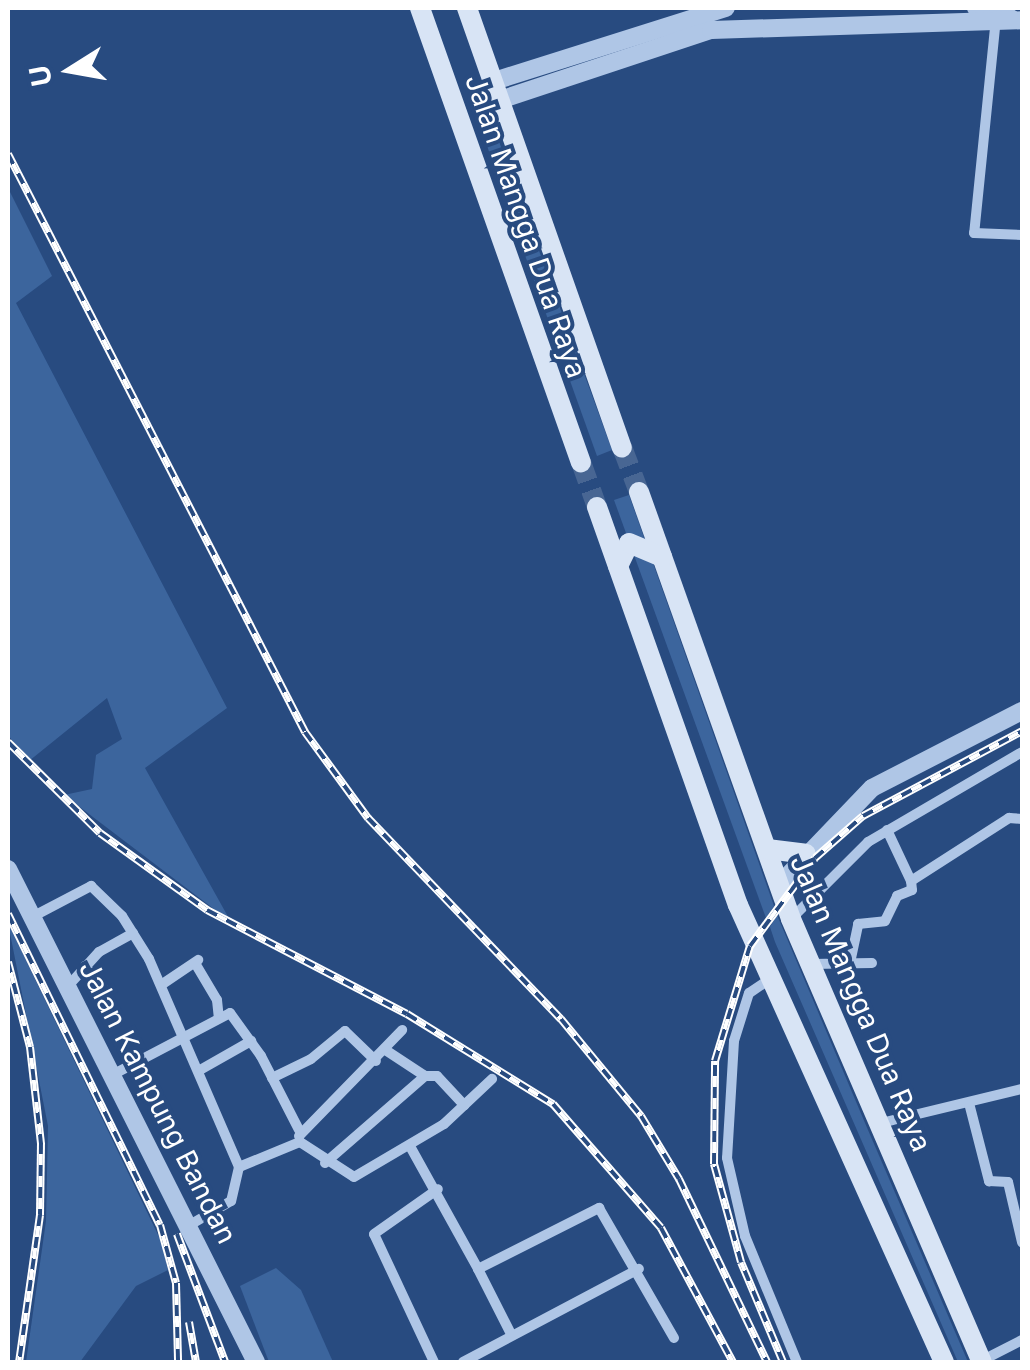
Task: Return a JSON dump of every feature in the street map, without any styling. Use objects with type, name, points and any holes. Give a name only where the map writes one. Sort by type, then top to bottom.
[{"type":"main road","name":"Jalan Mangga Dua Raya","points":[[420,8],[581,462]]},
{"type":"main road","name":"Jalan Mangga Dua Raya","points":[[467,8],[622,447]]},
{"type":"main road","name":"Jalan Mangga Dua Raya","points":[[639,492],[791,920],[979,1355]]},
{"type":"main road","points":[[597,507],[722,862],[943,1360],[979,1355]]},
{"type":"main road","points":[[618,566],[629,543],[662,557]]},
{"type":"main road","points":[[767,849],[806,854]]},
{"type":"street","points":[[497,91],[726,8]]},
{"type":"street","points":[[976,8],[1005,16]]},
{"type":"street","points":[[497,91],[711,30],[1005,16]]},
{"type":"street","points":[[1005,16],[974,234],[1022,235]]},
{"type":"street","points":[[780,885],[872,788],[1022,712]]},
{"type":"street","points":[[791,920],[887,830],[1022,752]]},
{"type":"street","points":[[911,882],[1009,818],[1022,820]]},
{"type":"street","points":[[850,963],[858,924],[885,921],[897,896],[912,890],[887,830]]},
{"type":"street","name":"Jalan Kampung Bandan","points":[[8,869],[256,1362]]},
{"type":"street","points":[[32,916],[91,886],[133,933],[161,985],[186,1036],[238,1167],[231,1201],[188,1226]]},
{"type":"street","points":[[69,986],[85,966],[133,933]]},
{"type":"street","points":[[161,985],[197,961],[217,1000],[219,1018]]},
{"type":"street","points":[[811,964],[872,963]]},
{"type":"street","points":[[85,966],[106,992]]},
{"type":"street","points":[[771,978],[749,993],[734,1041],[726,1140],[744,1236],[797,1362]]},
{"type":"street","points":[[114,1074],[230,1013],[272,1078],[299,1136],[325,1163],[352,1178],[411,1148],[492,1079]]},
{"type":"street","points":[[272,1078],[311,1060],[345,1030],[376,1061]]},
{"type":"street","points":[[238,1167],[299,1136],[387,1050],[402,1030]]},
{"type":"street","points":[[200,1070],[251,1041]]},
{"type":"street","points":[[387,1050],[425,1076],[437,1076],[464,1106]]},
{"type":"street","points":[[325,1163],[425,1076]]},
{"type":"street","points":[[881,1122],[1022,1089]]},
{"type":"street","points":[[969,1103],[989,1181],[1008,1182],[1022,1242]]},
{"type":"street","points":[[411,1148],[438,1189],[511,1334]]},
{"type":"street","points":[[434,1362],[374,1234],[438,1189]]},
{"type":"street","points":[[478,1270],[599,1208],[639,1269],[674,1338]]},
{"type":"street","points":[[463,1362],[639,1269]]},
{"type":"street","points":[[979,1355],[1022,1340]]},
{"type":"shaded area","points":[[486,105],[511,175],[498,179],[475,109]]},
{"type":"shaded area","points":[[515,185],[612,450],[597,456],[502,191]]},
{"type":"shaded area","points":[[8,188],[52,276],[16,303],[227,708],[145,768],[231,922],[64,795],[92,789],[96,755],[122,739],[107,698],[29,761],[8,735]]},
{"type":"shaded area","points":[[629,495],[774,906],[766,918],[614,500]]},
{"type":"shaded area","points":[[777,915],[968,1362],[958,1362],[775,942],[770,927]]},
{"type":"shaded area","points":[[8,923],[161,1241],[168,1270],[136,1286],[80,1362],[26,1362],[46,1221],[48,1126]]},
{"type":"shaded area","points":[[276,1268],[301,1290],[333,1362],[269,1362],[240,1286]]},
{"type":"tunnel","points":[[622,447],[639,492]]},
{"type":"tunnel","points":[[581,462],[597,507]]},
{"type":"railway","points":[[8,154],[305,732],[368,818],[561,1019],[641,1116],[679,1179],[767,1362]]},
{"type":"railway","points":[[783,1362],[741,1262],[714,1164],[715,1061],[750,946],[815,858],[863,816],[1022,731]]},
{"type":"railway","points":[[8,742],[100,833],[207,910],[407,1014],[553,1104],[661,1228],[733,1362]]},
{"type":"railway","points":[[8,914],[160,1225],[176,1283],[178,1362]]},
{"type":"railway","points":[[8,962],[30,1047],[41,1143],[40,1215],[19,1362]]},
{"type":"railway","points":[[177,1234],[225,1362]]},
{"type":"railway","points":[[189,1322],[196,1362]]}]
